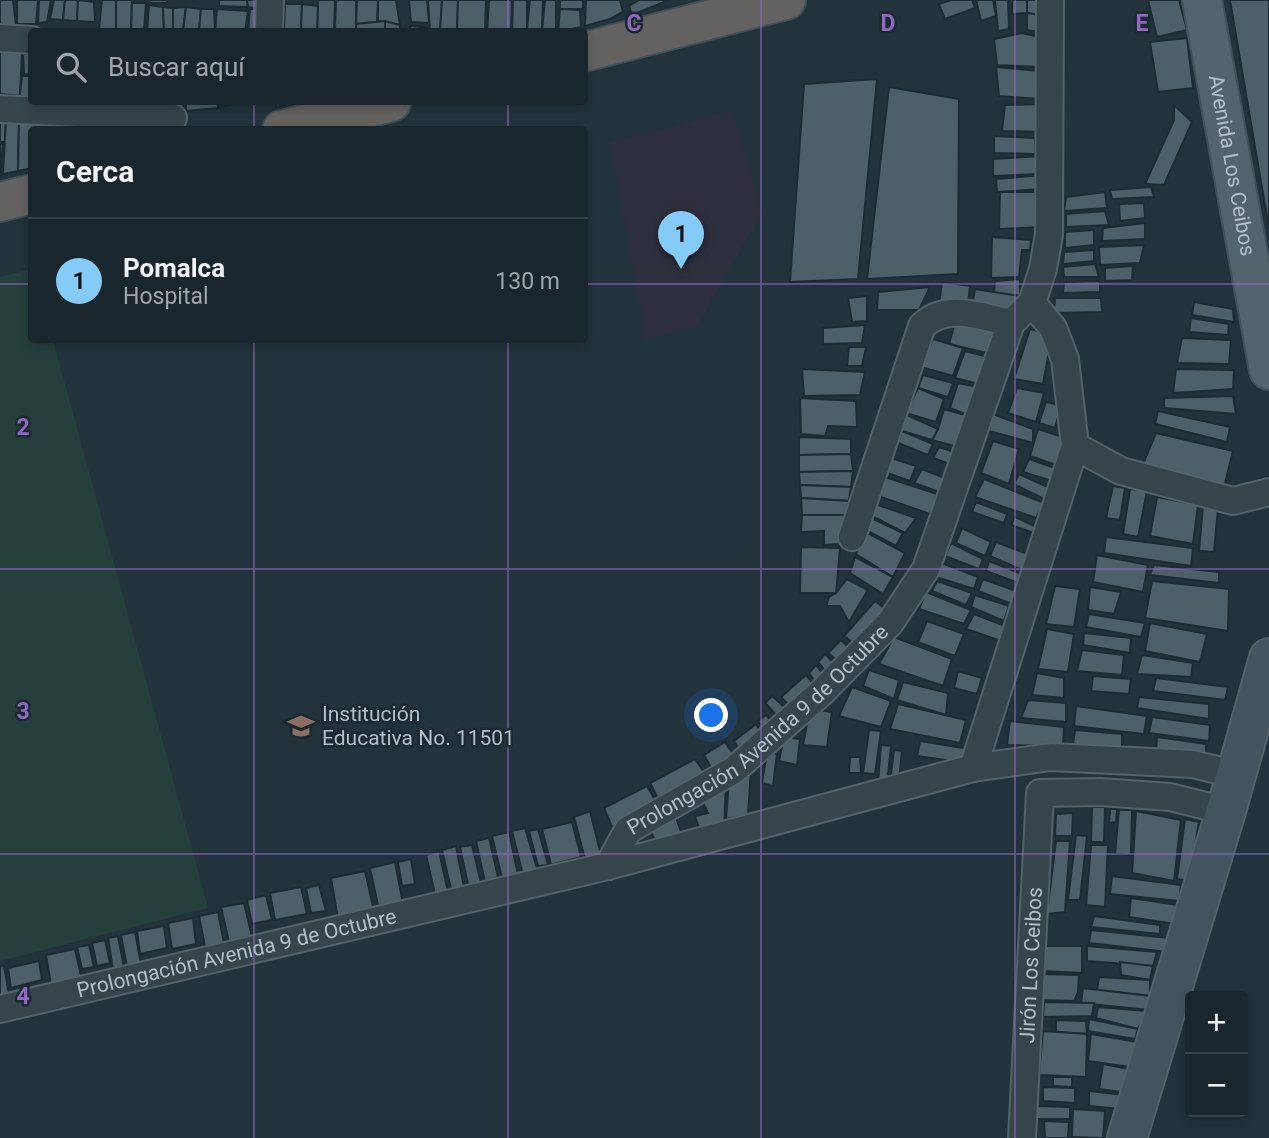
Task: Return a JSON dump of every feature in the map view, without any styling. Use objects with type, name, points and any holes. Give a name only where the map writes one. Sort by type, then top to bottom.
[{"type":"highway","points":[[588,51],[786,0]]},
{"type":"highway","points":[[298,126],[379,105]]},
{"type":"highway","points":[[0,202],[28,195]]},
{"type":"main road","name":"Avenida Los Ceibos","points":[[1202,0],[1268,357]]},
{"type":"main road","points":[[1127,1138],[1269,658]]},
{"type":"street","points":[[268,28],[270,0]]},
{"type":"street","name":"Prolongación Avenida 9 de Octubre","points":[[0,1009],[608,866],[628,830],[734,770],[781,730],[890,623],[926,569],[1011,323],[1032,303],[1044,269],[1049,234],[1051,0]]},
{"type":"street","points":[[0,38],[28,40]]},
{"type":"street","points":[[0,108],[173,118]]},
{"type":"street","points":[[973,768],[1075,446],[1065,359],[1053,328],[1032,303]]},
{"type":"street","points":[[852,537],[922,326],[930,319],[947,312],[1011,323]]},
{"type":"street","points":[[1075,446],[1121,471],[1233,501],[1269,492]]},
{"type":"street","points":[[608,866],[973,768],[1051,757],[1193,764],[1231,793]]},
{"type":"street","name":"Jirón Los Ceibos","points":[[1022,1138],[1040,793],[1100,792],[1170,797],[1231,793]]},
{"type":"shaded area","points":[[733,110],[762,212],[697,327],[646,339],[610,143]]},
{"type":"green space","points":[[28,270],[28,343],[54,343],[208,908],[0,961],[0,277]]},
{"type":"building","points":[[0,0],[13,0],[16,25],[0,25]]},
{"type":"building","points":[[17,0],[38,0],[36,24],[17,24]]},
{"type":"building","points":[[39,0],[51,0],[47,22],[38,23]]},
{"type":"building","points":[[54,0],[65,0],[63,20],[50,19]]},
{"type":"building","points":[[65,0],[78,0],[77,21],[63,20]]},
{"type":"building","points":[[78,0],[94,2],[95,22],[77,21]]},
{"type":"building","points":[[102,0],[116,0],[116,28],[99,28]]},
{"type":"building","points":[[116,0],[132,0],[131,28],[116,28]]},
{"type":"building","points":[[150,0],[167,0],[167,3],[150,3]]},
{"type":"building","points":[[219,0],[247,0],[248,7],[219,6]]},
{"type":"building","points":[[247,0],[264,0],[264,9],[248,7]]},
{"type":"building","points":[[318,0],[335,0],[334,28],[317,28]]},
{"type":"building","points":[[336,0],[356,0],[356,28],[335,28]]},
{"type":"building","points":[[357,0],[378,0],[377,22],[356,24]]},
{"type":"building","points":[[378,0],[396,0],[400,25],[378,21]]},
{"type":"building","points":[[409,0],[427,0],[429,23],[411,22]]},
{"type":"building","points":[[428,0],[442,0],[440,28],[430,28]]},
{"type":"building","points":[[442,0],[458,0],[457,28],[440,28]]},
{"type":"building","points":[[458,0],[486,0],[485,28],[457,28]]},
{"type":"building","points":[[489,0],[512,0],[511,28],[487,28]]},
{"type":"building","points":[[513,0],[527,0],[527,28],[512,28]]},
{"type":"building","points":[[530,0],[543,0],[542,28],[527,28]]},
{"type":"building","points":[[545,0],[556,0],[556,28],[542,28]]},
{"type":"building","points":[[560,0],[583,0],[583,9],[560,9]]},
{"type":"building","points":[[586,0],[620,0],[623,12],[585,26]]},
{"type":"building","points":[[639,0],[669,0],[632,15],[629,6]]},
{"type":"building","points":[[951,0],[972,0],[975,8],[945,19],[939,4]]},
{"type":"building","points":[[976,0],[993,0],[996,16],[981,21]]},
{"type":"building","points":[[995,0],[1008,0],[1009,29],[998,31]]},
{"type":"building","points":[[1012,0],[1027,0],[1027,13],[1012,14]]},
{"type":"building","points":[[1027,0],[1040,0],[1040,15],[1027,13]]},
{"type":"building","points":[[1148,0],[1179,0],[1187,30],[1157,37]]},
{"type":"building","points":[[1230,0],[1269,0],[1269,229]]},
{"type":"building","points":[[132,3],[146,3],[144,28],[131,28]]},
{"type":"building","points":[[285,4],[302,4],[301,28],[284,28]]},
{"type":"building","points":[[302,4],[318,6],[317,28],[301,28]]},
{"type":"building","points":[[149,5],[163,7],[164,28],[147,28]]},
{"type":"building","points":[[163,7],[173,8],[173,28],[164,28]]},
{"type":"building","points":[[186,7],[183,28],[173,28],[173,8]]},
{"type":"building","points":[[186,7],[201,9],[199,28],[183,28]]},
{"type":"building","points":[[201,9],[214,9],[215,28],[199,28]]},
{"type":"building","points":[[217,9],[248,11],[246,28],[215,28]]},
{"type":"building","points":[[250,9],[265,9],[264,28],[248,28]]},
{"type":"building","points":[[560,9],[580,10],[581,27],[558,28]]},
{"type":"building","points":[[1027,13],[1040,15],[1039,32],[1027,30]]},
{"type":"building","points":[[385,21],[400,25],[400,28],[385,28]]},
{"type":"building","points":[[385,21],[385,28],[356,28],[356,24]]},
{"type":"building","points":[[1022,33],[1043,38],[1040,67],[997,65],[994,39]]},
{"type":"building","points":[[1187,38],[1193,88],[1158,92],[1150,42]]},
{"type":"building","points":[[0,48],[22,52],[20,96],[0,94]]},
{"type":"building","points":[[23,54],[28,54],[28,74],[24,74]]},
{"type":"building","points":[[996,67],[1039,71],[1040,99],[999,96]]},
{"type":"building","points":[[22,76],[28,76],[28,100],[19,102]]},
{"type":"building","points":[[877,79],[858,279],[790,282],[804,84]]},
{"type":"building","points":[[889,87],[959,99],[958,274],[867,279]]},
{"type":"building","points":[[1046,104],[1047,132],[1002,131],[1005,105]]},
{"type":"building","points":[[157,105],[183,105],[183,112],[158,112]]},
{"type":"building","points":[[186,105],[218,105],[218,108],[186,111]]},
{"type":"building","points":[[1174,105],[1192,122],[1164,185],[1145,184],[1174,120]]},
{"type":"building","points":[[0,114],[6,116],[5,142],[0,142]]},
{"type":"building","points":[[6,119],[19,119],[18,171],[3,174]]},
{"type":"building","points":[[19,119],[49,120],[48,126],[28,126],[28,169],[18,171]]},
{"type":"building","points":[[49,120],[64,122],[64,126],[48,126]]},
{"type":"building","points":[[64,122],[102,123],[102,126],[64,126]]},
{"type":"building","points":[[994,136],[1035,138],[1035,154],[994,153]]},
{"type":"building","points":[[0,143],[3,144],[0,177]]},
{"type":"building","points":[[1042,156],[1038,174],[993,176],[993,159]]},
{"type":"building","points":[[1043,175],[1041,189],[997,192],[996,179]]},
{"type":"building","points":[[1151,187],[1154,197],[1112,199],[1110,190]]},
{"type":"building","points":[[1000,192],[1045,192],[1044,227],[999,229]]},
{"type":"building","points":[[1105,192],[1107,208],[1064,211],[1066,197]]},
{"type":"building","points":[[1144,203],[1145,218],[1120,221],[1119,204]]},
{"type":"building","points":[[1105,211],[1109,225],[1066,227],[1066,214]]},
{"type":"building","points":[[1145,223],[1145,239],[1102,241],[1103,228]]},
{"type":"building","points":[[1094,230],[1094,245],[1065,248],[1065,232]]},
{"type":"building","points":[[992,237],[1031,240],[1030,250],[1022,250],[1019,277],[991,278]]},
{"type":"building","points":[[1144,245],[1140,263],[1100,265],[1099,247]]},
{"type":"building","points":[[1094,250],[1094,261],[1063,264],[1064,252]]},
{"type":"building","points":[[1095,264],[1099,277],[1064,277],[1063,267]]},
{"type":"building","points":[[1133,266],[1132,280],[1105,281],[1105,268]]},
{"type":"building","points":[[1020,279],[1020,296],[994,293],[995,281]]},
{"type":"building","points":[[1100,281],[1100,292],[1063,293],[1064,282]]},
{"type":"building","points":[[942,282],[970,286],[968,304],[939,304]]},
{"type":"building","points":[[930,287],[919,310],[877,310],[878,292]]},
{"type":"building","points":[[975,289],[1020,296],[1022,307],[1001,312],[972,305]]},
{"type":"building","points":[[867,296],[867,321],[852,322],[848,298]]},
{"type":"building","points":[[1055,298],[1101,298],[1102,312],[1054,313]]},
{"type":"building","points":[[1194,302],[1233,309],[1234,322],[1192,315]]},
{"type":"building","points":[[1191,318],[1229,324],[1228,335],[1189,332]]},
{"type":"building","points":[[956,319],[998,330],[987,353],[949,344]]},
{"type":"building","points":[[865,325],[862,343],[823,344],[823,328]]},
{"type":"building","points":[[1030,329],[1052,335],[1043,384],[1014,379]]},
{"type":"building","points":[[1182,338],[1231,340],[1229,364],[1177,363]]},
{"type":"building","points":[[933,339],[963,348],[953,376],[921,367]]},
{"type":"building","points":[[849,347],[866,347],[862,366],[847,366]]},
{"type":"building","points":[[965,351],[992,358],[983,385],[955,378]]},
{"type":"building","points":[[802,369],[865,372],[860,395],[804,396]]},
{"type":"building","points":[[1176,369],[1234,370],[1233,389],[1173,393]]},
{"type":"building","points":[[923,375],[953,383],[948,397],[918,388]]},
{"type":"building","points":[[958,383],[983,388],[972,417],[950,408]]},
{"type":"building","points":[[918,388],[944,399],[936,422],[906,413]]},
{"type":"building","points":[[1017,388],[1044,393],[1036,422],[1008,413]]},
{"type":"building","points":[[1233,396],[1236,414],[1164,408],[1164,398]]},
{"type":"building","points":[[800,398],[856,401],[857,427],[828,426],[825,436],[801,434]]},
{"type":"building","points":[[1046,402],[1061,405],[1055,428],[1039,423]]},
{"type":"building","points":[[944,409],[972,417],[961,448],[932,440]]},
{"type":"building","points":[[1158,411],[1230,427],[1227,442],[1155,424]]},
{"type":"building","points":[[993,414],[1033,429],[1033,443],[989,431]]},
{"type":"building","points":[[907,415],[938,429],[932,440],[899,430]]},
{"type":"building","points":[[1038,429],[1066,438],[1059,466],[1030,456]]},
{"type":"building","points":[[902,431],[933,444],[928,455],[898,443]]},
{"type":"building","points":[[1156,433],[1233,451],[1224,487],[1143,464]]},
{"type":"building","points":[[799,437],[851,439],[851,454],[799,455]]},
{"type":"building","points":[[993,441],[1019,449],[1009,484],[981,473]]},
{"type":"building","points":[[939,447],[963,455],[958,467],[933,458]]},
{"type":"building","points":[[851,454],[853,471],[799,472],[799,455]]},
{"type":"building","points":[[888,457],[916,466],[910,481],[884,472]]},
{"type":"building","points":[[1029,459],[1055,468],[1052,481],[1023,472]]},
{"type":"building","points":[[922,469],[947,479],[942,493],[914,483]]},
{"type":"building","points":[[853,471],[851,487],[800,485],[799,472]]},
{"type":"building","points":[[1019,474],[1050,488],[1044,499],[1014,484]]},
{"type":"building","points":[[885,477],[943,496],[930,514],[878,496]]},
{"type":"building","points":[[984,479],[1044,503],[1036,518],[975,497]]},
{"type":"building","points":[[800,485],[851,487],[849,501],[801,498]]},
{"type":"building","points":[[1113,486],[1125,488],[1120,520],[1106,518]]},
{"type":"building","points":[[1130,489],[1147,491],[1138,537],[1123,534]]},
{"type":"building","points":[[1157,497],[1198,505],[1193,544],[1150,536]]},
{"type":"building","points":[[801,498],[849,501],[846,515],[802,515]]},
{"type":"building","points":[[976,502],[1007,514],[1004,523],[972,512]]},
{"type":"building","points":[[875,504],[916,518],[905,533],[868,514]]},
{"type":"building","points":[[1203,506],[1218,508],[1214,552],[1199,551]]},
{"type":"building","points":[[802,515],[846,515],[839,544],[824,545],[824,531],[801,532]]},
{"type":"building","points":[[867,516],[903,533],[896,546],[862,528]]},
{"type":"building","points":[[1015,517],[1037,527],[1034,533],[1011,525]]},
{"type":"building","points":[[962,528],[991,542],[985,556],[956,543]]},
{"type":"building","points":[[864,531],[905,553],[893,577],[856,554]]},
{"type":"building","points":[[1106,537],[1193,548],[1191,566],[1104,553]]},
{"type":"building","points":[[996,542],[1033,556],[1027,572],[990,556]]},
{"type":"building","points":[[951,543],[983,559],[979,569],[945,556]]},
{"type":"building","points":[[801,547],[840,548],[836,593],[800,593]]},
{"type":"building","points":[[1097,555],[1148,565],[1143,592],[1093,582]]},
{"type":"building","points":[[855,557],[893,577],[883,594],[850,573]]},
{"type":"building","points":[[989,561],[1024,575],[1021,584],[986,571]]},
{"type":"building","points":[[939,562],[978,577],[974,589],[933,576]]},
{"type":"building","points":[[1154,565],[1219,572],[1219,583],[1150,575]]},
{"type":"building","points":[[847,579],[868,590],[849,622],[840,606],[826,606],[829,597],[836,593]]},
{"type":"building","points":[[983,579],[1016,591],[1012,604],[978,591]]},
{"type":"building","points":[[937,581],[972,593],[966,605],[932,591]]},
{"type":"building","points":[[1152,581],[1229,589],[1228,631],[1145,618]]},
{"type":"building","points":[[1055,586],[1080,589],[1074,627],[1046,624]]},
{"type":"building","points":[[1090,587],[1121,592],[1114,614],[1088,610]]},
{"type":"building","points":[[926,592],[971,610],[964,624],[919,609]]},
{"type":"building","points":[[975,595],[1009,606],[1004,621],[971,607]]},
{"type":"building","points":[[875,601],[889,612],[861,649],[844,636]]},
{"type":"building","points":[[974,614],[1005,626],[1001,641],[966,629]]},
{"type":"building","points":[[1089,614],[1145,623],[1141,637],[1086,627]]},
{"type":"building","points":[[927,621],[964,634],[955,656],[918,642]]},
{"type":"building","points":[[1150,623],[1207,634],[1200,662],[1145,651]]},
{"type":"building","points":[[1047,629],[1074,634],[1068,672],[1038,669]]},
{"type":"building","points":[[1084,633],[1131,638],[1130,653],[1083,645]]},
{"type":"building","points":[[894,637],[952,659],[943,686],[879,664]]},
{"type":"building","points":[[841,640],[852,651],[842,664],[828,653]]},
{"type":"building","points":[[1082,650],[1124,655],[1122,675],[1077,671]]},
{"type":"building","points":[[825,654],[839,668],[830,676],[818,662]]},
{"type":"building","points":[[1142,655],[1193,663],[1191,677],[1137,674]]},
{"type":"building","points":[[816,665],[827,678],[819,687],[809,673]]},
{"type":"building","points":[[869,670],[899,680],[894,699],[863,686]]},
{"type":"building","points":[[958,671],[982,678],[977,694],[954,688]]},
{"type":"building","points":[[1037,673],[1064,678],[1064,698],[1032,695]]},
{"type":"building","points":[[806,675],[816,687],[793,710],[781,697]]},
{"type":"building","points":[[1093,676],[1131,679],[1129,694],[1091,691]]},
{"type":"building","points":[[1156,678],[1228,687],[1225,700],[1153,691]]},
{"type":"building","points":[[903,682],[948,693],[946,715],[897,700]]},
{"type":"building","points":[[852,687],[891,701],[881,727],[839,716]]},
{"type":"building","points":[[772,696],[791,713],[782,721],[765,703]]},
{"type":"building","points":[[1139,697],[1209,704],[1209,719],[1137,708]]},
{"type":"building","points":[[1028,700],[1066,703],[1066,722],[1021,718]]},
{"type":"building","points":[[898,704],[966,720],[960,743],[890,729]]},
{"type":"building","points":[[1076,706],[1147,716],[1144,734],[1074,726]]},
{"type":"building","points":[[810,709],[832,712],[827,747],[803,745]]},
{"type":"building","points":[[766,715],[775,727],[768,735],[758,721]]},
{"type":"building","points":[[1152,717],[1210,725],[1209,741],[1149,733]]},
{"type":"building","points":[[1010,721],[1064,727],[1063,746],[1007,745]]},
{"type":"building","points":[[756,724],[763,736],[741,752],[734,741]]},
{"type":"building","points":[[869,730],[881,731],[875,774],[863,773]]},
{"type":"building","points":[[1075,730],[1122,734],[1122,749],[1073,745]]},
{"type":"building","points":[[784,737],[800,739],[797,765],[779,761]]},
{"type":"building","points":[[1157,737],[1206,744],[1206,756],[1156,750]]},
{"type":"building","points":[[920,741],[969,749],[967,763],[917,756]]},
{"type":"building","points":[[725,742],[736,758],[714,773],[704,755]]},
{"type":"building","points":[[881,745],[891,746],[887,784],[878,783]]},
{"type":"building","points":[[894,750],[902,751],[899,780],[890,782]]},
{"type":"building","points":[[767,752],[777,754],[773,786],[762,783]]},
{"type":"building","points":[[850,757],[860,757],[861,773],[849,773]]},
{"type":"building","points":[[695,759],[706,775],[660,802],[650,783]]},
{"type":"building","points":[[751,768],[748,815],[726,819],[729,782]]},
{"type":"building","points":[[726,782],[724,828],[701,835],[695,816],[708,813],[701,798]]},
{"type":"building","points":[[647,786],[658,805],[612,827],[604,808]]},
{"type":"building","points":[[1092,807],[1105,807],[1104,842],[1091,842]]},
{"type":"building","points":[[1110,809],[1117,809],[1116,822],[1109,823]]},
{"type":"building","points":[[1119,810],[1132,810],[1131,855],[1115,854]]},
{"type":"building","points":[[590,811],[601,855],[585,859],[574,817]]},
{"type":"building","points":[[1136,811],[1181,820],[1174,881],[1132,873]]},
{"type":"building","points":[[674,813],[682,834],[656,842],[649,828]]},
{"type":"building","points":[[1073,813],[1072,836],[1055,836],[1056,814]]},
{"type":"building","points":[[1185,819],[1199,822],[1189,881],[1177,879]]},
{"type":"building","points":[[572,822],[581,857],[551,865],[542,829]]},
{"type":"building","points":[[525,828],[538,872],[523,875],[512,831]]},
{"type":"building","points":[[538,829],[548,865],[538,866],[529,831]]},
{"type":"building","points":[[509,832],[518,875],[502,878],[492,836]]},
{"type":"building","points":[[1076,835],[1087,836],[1080,900],[1068,900]]},
{"type":"building","points":[[489,838],[498,877],[485,882],[476,841]]},
{"type":"building","points":[[1056,841],[1070,841],[1065,912],[1047,914]]},
{"type":"building","points":[[472,845],[481,883],[468,885],[460,847]]},
{"type":"building","points":[[1091,845],[1108,845],[1105,907],[1086,905]]},
{"type":"building","points":[[456,846],[464,887],[451,889],[442,850]]},
{"type":"building","points":[[439,851],[448,892],[435,894],[426,855]]},
{"type":"building","points":[[411,859],[415,884],[402,886],[398,862]]},
{"type":"building","points":[[395,862],[403,904],[379,910],[370,868]]},
{"type":"building","points":[[365,871],[374,911],[338,919],[331,878]]},
{"type":"building","points":[[1112,876],[1181,885],[1179,901],[1110,894]]},
{"type":"building","points":[[319,885],[326,911],[311,913],[306,888]]},
{"type":"building","points":[[301,887],[307,914],[275,920],[270,893]]},
{"type":"building","points":[[266,895],[272,920],[252,924],[247,900]]},
{"type":"building","points":[[1131,898],[1178,905],[1175,924],[1129,917]]},
{"type":"building","points":[[244,903],[252,937],[229,942],[221,907]]},
{"type":"building","points":[[218,912],[224,943],[205,947],[199,916]]},
{"type":"building","points":[[1094,916],[1160,925],[1160,934],[1091,927]]},
{"type":"building","points":[[193,918],[196,944],[172,949],[168,923]]},
{"type":"building","points":[[164,926],[167,948],[140,954],[137,931]]},
{"type":"building","points":[[1091,930],[1169,938],[1168,952],[1089,943]]},
{"type":"building","points":[[135,932],[141,964],[127,967],[121,935]]},
{"type":"building","points":[[118,936],[124,968],[113,970],[108,938]]},
{"type":"building","points":[[105,940],[110,963],[97,966],[92,943]]},
{"type":"building","points":[[89,945],[94,967],[82,969],[77,947]]},
{"type":"building","points":[[1045,946],[1082,946],[1082,973],[1043,971]]},
{"type":"building","points":[[1087,946],[1157,952],[1153,966],[1087,961]]},
{"type":"building","points":[[75,949],[81,976],[51,985],[46,955]]},
{"type":"building","points":[[39,961],[42,980],[11,988],[8,968]]},
{"type":"building","points":[[1120,962],[1153,966],[1150,980],[1121,975]]},
{"type":"building","points":[[4,966],[9,994],[0,997],[0,967]]},
{"type":"building","points":[[1043,974],[1079,975],[1078,992],[1074,1001],[1043,1000]]},
{"type":"building","points":[[1099,977],[1150,980],[1150,996],[1097,990]]},
{"type":"building","points":[[1083,988],[1150,996],[1149,1010],[1081,1003]]},
{"type":"building","points":[[1044,1002],[1094,1003],[1092,1016],[1043,1017]]},
{"type":"building","points":[[1098,1007],[1147,1011],[1138,1029],[1096,1018]]},
{"type":"building","points":[[1089,1019],[1138,1029],[1135,1039],[1088,1031]]},
{"type":"building","points":[[1056,1020],[1086,1021],[1087,1034],[1056,1032]]},
{"type":"building","points":[[1043,1031],[1087,1034],[1086,1077],[1039,1075]]},
{"type":"building","points":[[1091,1034],[1137,1042],[1130,1067],[1088,1061]]},
{"type":"building","points":[[1103,1064],[1129,1069],[1128,1093],[1099,1089]]},
{"type":"building","points":[[1053,1077],[1072,1077],[1072,1087],[1053,1086]]},
{"type":"building","points":[[1043,1087],[1075,1088],[1075,1103],[1043,1101]]},
{"type":"building","points":[[1089,1091],[1123,1095],[1122,1109],[1089,1106]]},
{"type":"building","points":[[1035,1106],[1070,1107],[1070,1119],[1036,1119]]},
{"type":"building","points":[[1073,1109],[1105,1111],[1103,1138],[1072,1137]]},
{"type":"building","points":[[1044,1121],[1069,1122],[1068,1138],[1045,1138]]},
{"type":"place","name":"Pomalca","points":[[681,269]]},
{"type":"place","name":"Institución Educativa No. 11501","points":[[301,726]]}]
